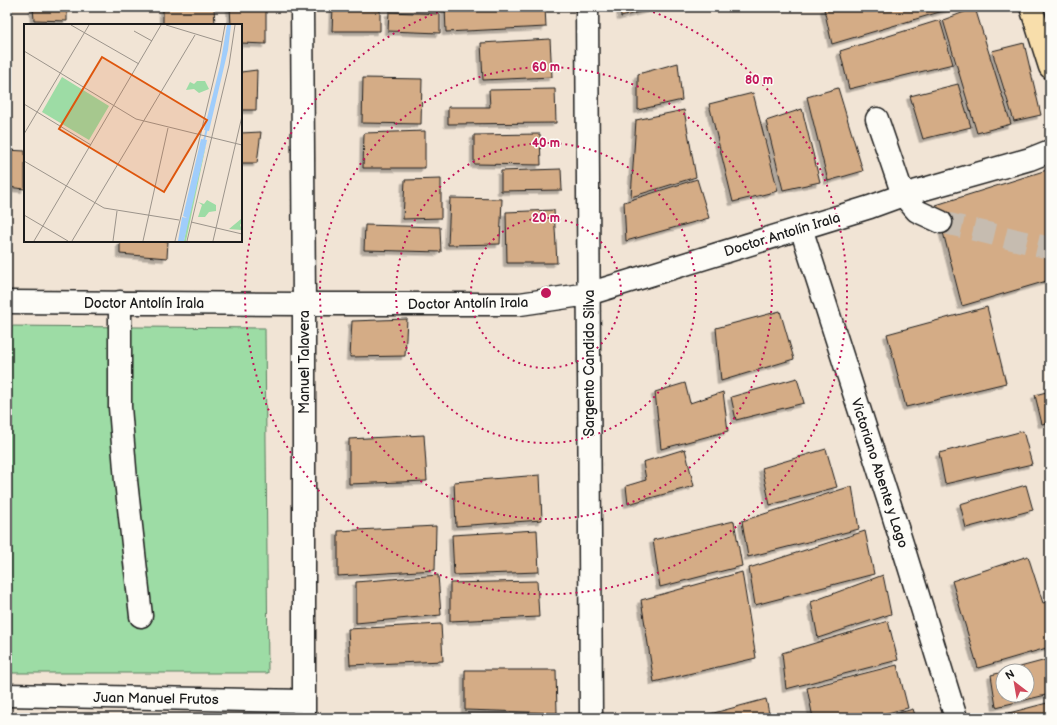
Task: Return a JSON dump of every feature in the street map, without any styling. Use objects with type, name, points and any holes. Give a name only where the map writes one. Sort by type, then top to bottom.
[{"type":"highway","points":[[1031,7],[1050,67]]},
{"type":"street","name":"Manuel Talavera","points":[[302,7],[304,709]]},
{"type":"street","name":"Sargento Candido Silva","points":[[587,7],[591,718]]},
{"type":"street","points":[[877,119],[903,195],[917,211],[941,222]]},
{"type":"street","name":"Doctor Antolín Irala","points":[[7,302],[520,304],[588,294],[870,207],[903,195],[1030,159],[1050,150]]},
{"type":"street","name":"Victoriano Abente y Lago","points":[[801,228],[894,515],[956,718]]},
{"type":"street","points":[[120,302],[120,407],[126,481],[141,616]]},
{"type":"street","name":"Juan Manuel Frutos","points":[[7,695],[304,709]]},
{"type":"green space","points":[[7,326],[265,328],[268,673],[7,673]]},
{"type":"building","points":[[33,7],[67,7],[67,21],[34,20]]},
{"type":"building","points":[[163,7],[214,7],[215,24],[163,24]]},
{"type":"building","points":[[230,7],[266,7],[266,44],[242,43],[242,24],[231,24]]},
{"type":"building","points":[[333,7],[380,7],[380,31],[332,31]]},
{"type":"building","points":[[445,7],[545,7],[546,27],[446,32]]},
{"type":"building","points":[[620,7],[658,7],[621,17]]},
{"type":"building","points":[[829,7],[953,8],[832,44],[824,9]]},
{"type":"building","points":[[975,8],[1011,124],[977,133],[943,20]]},
{"type":"building","points":[[389,12],[440,14],[440,33],[388,31]]},
{"type":"building","points":[[940,20],[953,64],[849,89],[840,51]]},
{"type":"building","points":[[550,39],[552,77],[483,80],[481,43]]},
{"type":"building","points":[[1024,43],[1041,115],[1014,121],[992,51]]},
{"type":"building","points":[[678,63],[682,100],[638,110],[638,74]]},
{"type":"building","points":[[257,70],[256,110],[242,110],[242,72]]},
{"type":"building","points":[[363,78],[422,79],[421,124],[362,123]]},
{"type":"building","points":[[958,84],[971,127],[923,139],[910,96]]},
{"type":"building","points":[[838,88],[863,171],[828,181],[807,97]]},
{"type":"building","points":[[555,89],[556,123],[448,124],[448,107],[490,107],[489,90]]},
{"type":"building","points":[[753,93],[778,191],[733,202],[709,104]]},
{"type":"building","points":[[802,109],[820,182],[783,190],[766,121]]},
{"type":"building","points":[[684,110],[696,177],[631,197],[636,120]]},
{"type":"building","points":[[425,131],[425,168],[363,168],[364,133]]},
{"type":"building","points":[[261,132],[257,163],[242,163],[242,133]]},
{"type":"building","points":[[540,134],[541,165],[474,164],[474,135]]},
{"type":"building","points":[[7,150],[24,151],[24,189],[7,187]]},
{"type":"building","points":[[561,169],[562,190],[501,191],[501,171]]},
{"type":"building","points":[[1050,169],[1050,280],[962,306],[936,205]]},
{"type":"building","points":[[441,179],[441,218],[403,219],[405,180]]},
{"type":"building","points":[[697,179],[709,218],[626,241],[624,202]]},
{"type":"building","points":[[450,198],[502,199],[500,244],[448,245]]},
{"type":"building","points":[[554,210],[557,263],[507,263],[506,212]]},
{"type":"building","points":[[365,225],[440,227],[441,252],[364,250]]},
{"type":"building","points":[[120,242],[168,242],[167,258],[120,254]]},
{"type":"building","points":[[987,307],[1006,383],[906,407],[887,334]]},
{"type":"building","points":[[780,311],[794,359],[721,381],[716,328]]},
{"type":"building","points":[[407,319],[405,356],[350,357],[352,321]]},
{"type":"building","points":[[797,378],[804,403],[736,420],[731,397]]},
{"type":"building","points":[[685,383],[690,403],[723,392],[728,431],[661,449],[655,392]]},
{"type":"building","points":[[1050,391],[1050,422],[1042,424],[1035,395]]},
{"type":"building","points":[[1023,431],[1032,464],[945,484],[939,453]]},
{"type":"building","points":[[424,435],[427,481],[349,484],[349,439]]},
{"type":"building","points":[[685,449],[694,486],[628,504],[626,486],[646,480],[643,462]]},
{"type":"building","points":[[826,449],[837,487],[770,505],[762,468]]},
{"type":"building","points":[[540,475],[542,520],[456,526],[454,482]]},
{"type":"building","points":[[1026,485],[1033,510],[966,528],[960,504]]},
{"type":"building","points":[[852,486],[859,529],[748,557],[742,521]]},
{"type":"building","points":[[734,521],[742,566],[660,587],[653,540]]},
{"type":"building","points":[[436,526],[435,570],[338,576],[338,531]]},
{"type":"building","points":[[537,530],[539,572],[454,575],[452,535]]},
{"type":"building","points":[[865,531],[874,574],[755,605],[749,568]]},
{"type":"building","points":[[1028,556],[1043,603],[1050,601],[1050,647],[978,668],[952,581]]},
{"type":"building","points":[[742,572],[756,658],[654,682],[641,600]]},
{"type":"building","points":[[438,575],[441,615],[356,623],[356,582]]},
{"type":"building","points":[[883,575],[891,614],[818,638],[811,602]]},
{"type":"building","points":[[537,581],[539,617],[450,621],[450,583]]},
{"type":"building","points":[[888,621],[898,660],[786,689],[782,653]]},
{"type":"building","points":[[441,624],[443,661],[350,665],[348,629]]},
{"type":"building","points":[[1050,659],[1050,694],[1035,698],[1035,663]]},
{"type":"building","points":[[897,665],[908,708],[865,718],[813,718],[807,688]]},
{"type":"building","points":[[465,670],[556,670],[557,713],[465,710]]},
{"type":"building","points":[[995,674],[995,701],[991,675]]},
{"type":"building","points":[[766,699],[770,718],[695,718]]},
{"type":"building","points":[[995,703],[1013,703],[996,707]]},
{"type":"building","points":[[1047,703],[1050,718],[1010,718],[1009,713]]},
{"type":"building","points":[[913,709],[916,718],[882,718]]},
{"type":"tunnel","points":[[941,222],[1050,248]]}]
